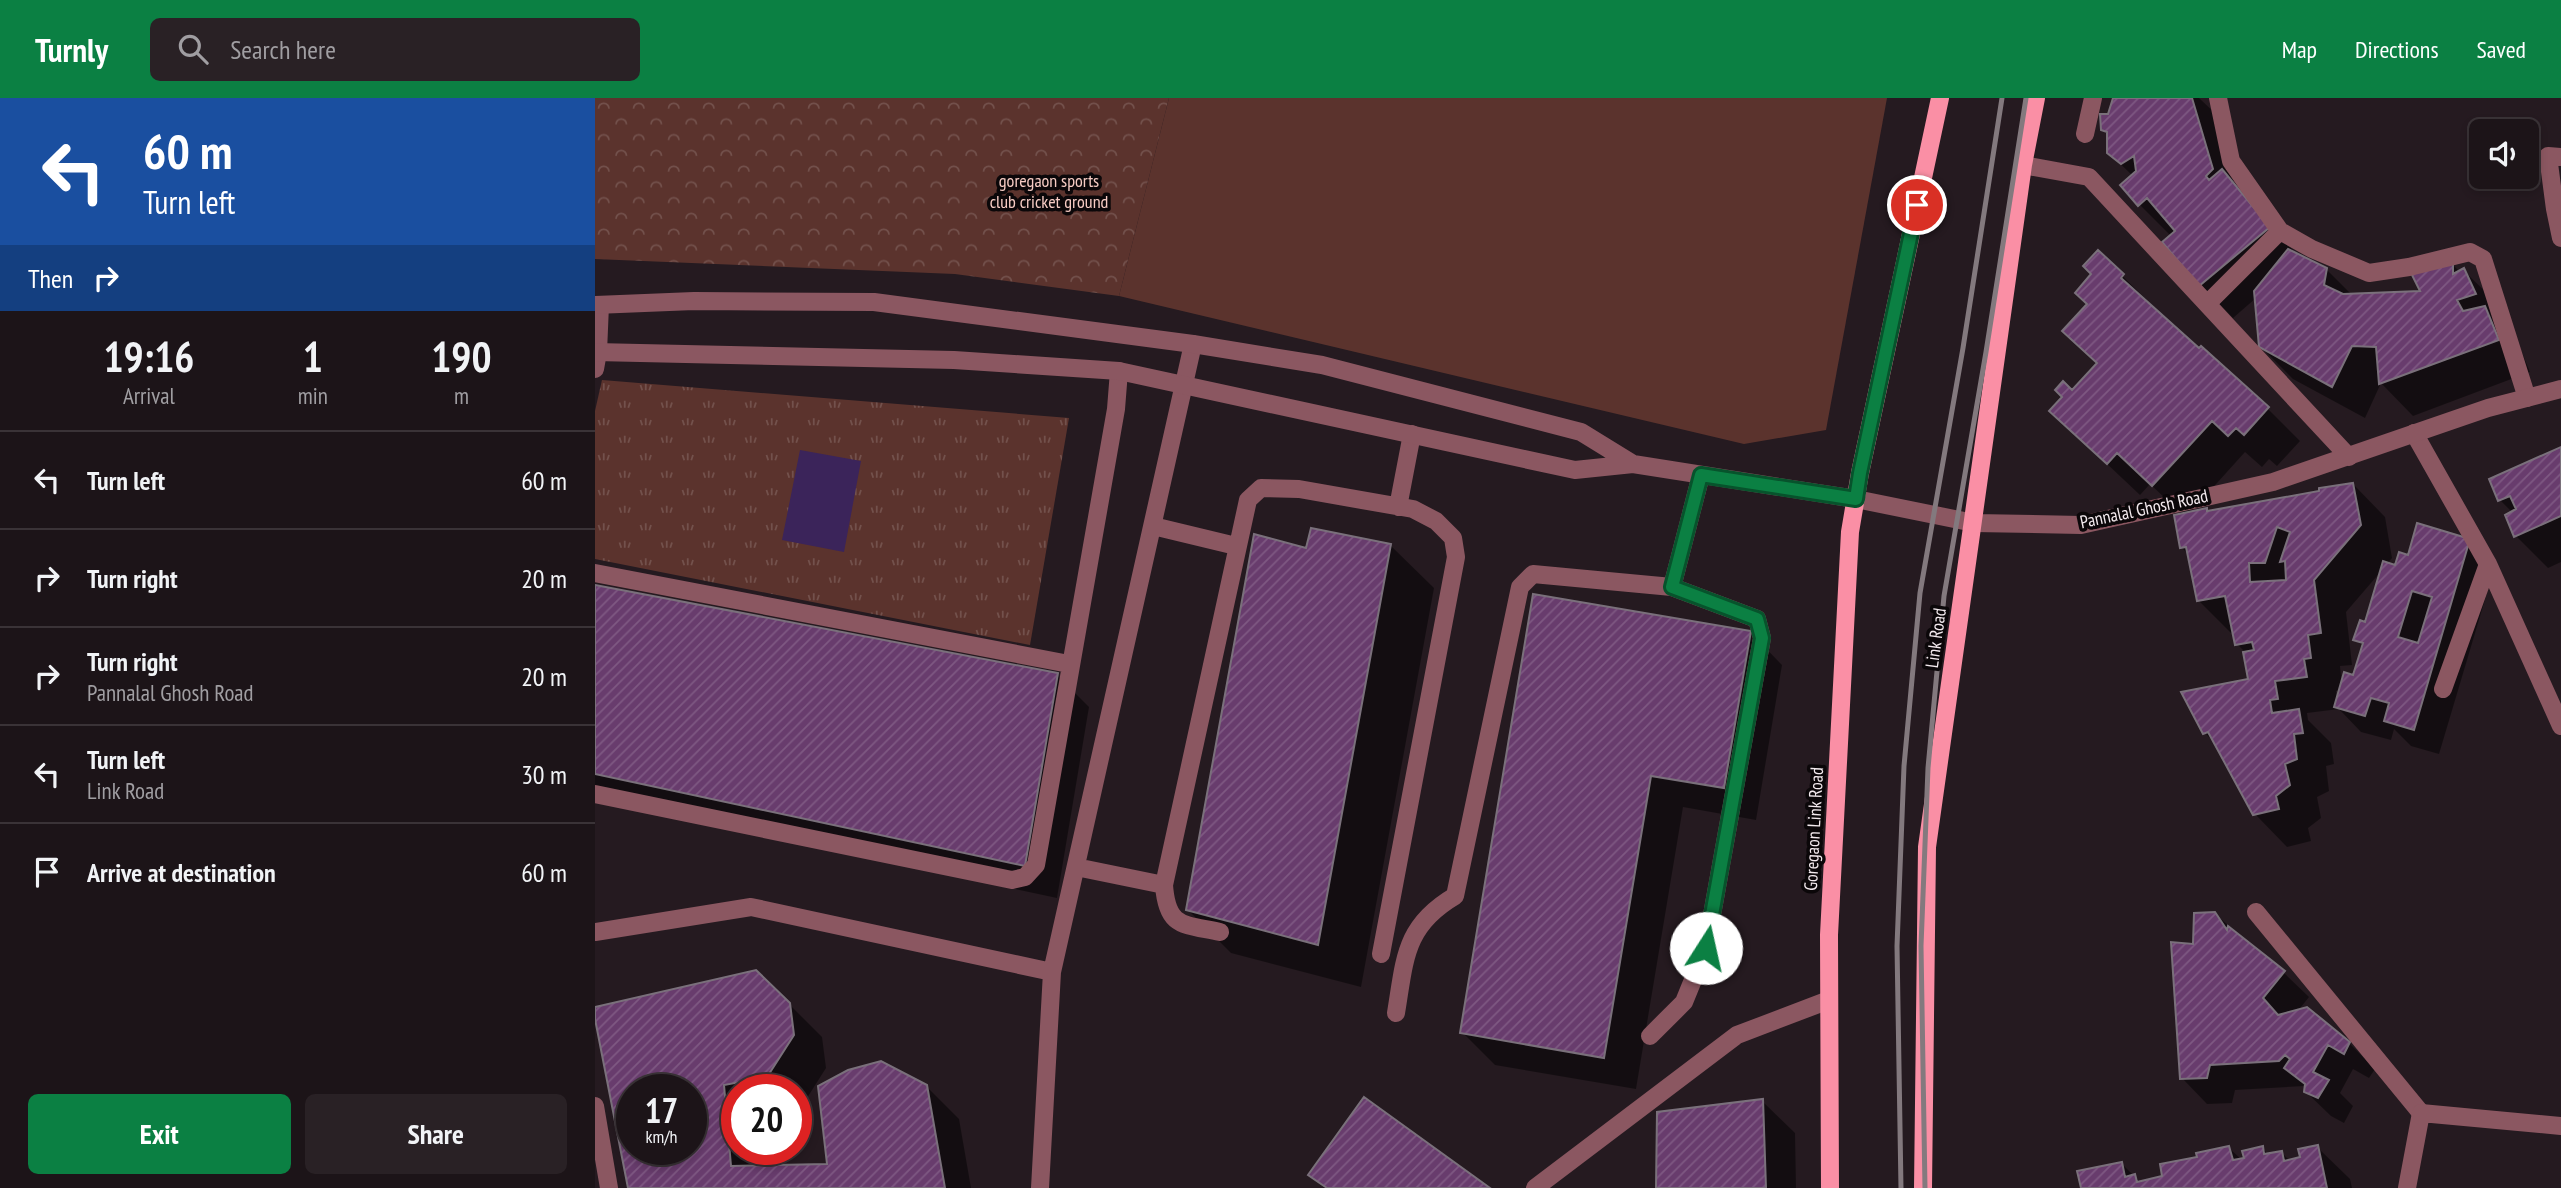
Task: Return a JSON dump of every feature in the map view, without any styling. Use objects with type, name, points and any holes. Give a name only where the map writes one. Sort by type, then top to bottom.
[{"type":"main road","name":"Goregaon Link Road","points":[[1830,1188],[1829,935],[1850,532],[1860,473],[1940,98]]},
{"type":"main road","name":"Link Road","points":[[1923,1188],[1927,847],[2023,164],[2036,98]]},
{"type":"street","points":[[2218,98],[2231,160],[2280,231],[2312,249],[2369,273],[2409,267],[2470,252],[2483,259],[2527,398]]},
{"type":"street","points":[[2085,134],[2088,99]]},
{"type":"street","points":[[2561,157],[2548,156],[2561,239]]},
{"type":"street","points":[[2023,164],[2089,177],[2349,457]]},
{"type":"street","points":[[2207,304],[2280,231]]},
{"type":"street","points":[[694,301],[874,302],[1193,344],[1322,365],[1581,432],[1633,464],[1575,470],[1119,371],[954,360],[596,358],[597,305],[694,301]]},
{"type":"street","points":[[1040,1188],[1052,972],[1193,344]]},
{"type":"street","points":[[595,794],[1012,880],[1025,877],[1036,865],[1115,409],[1119,371]]},
{"type":"street","name":"Pannalal Ghosh Road","points":[[1633,464],[1856,499],[1974,523],[2081,525],[2273,482],[2414,433],[2561,389]]},
{"type":"street","points":[[2414,433],[2488,564],[2561,726]]},
{"type":"street","points":[[1398,507],[1412,434]]},
{"type":"street","points":[[1672,587],[1701,475]]},
{"type":"street","points":[[1220,932],[1184,924],[1172,918],[1165,904],[1164,885],[1248,500],[1261,488],[1299,489],[1413,509],[1436,521],[1453,538],[1456,557],[1381,954]]},
{"type":"street","points":[[1153,526],[1236,546]]},
{"type":"street","points":[[2442,689],[2488,564]]},
{"type":"street","points":[[595,573],[1069,664]]},
{"type":"street","points":[[1396,1013],[1405,962],[1414,933],[1434,909],[1455,896],[1520,587],[1533,574],[1672,587],[1757,619],[1762,638],[1706,948],[1684,1002],[1650,1036]]},
{"type":"street","points":[[1076,867],[1164,885]]},
{"type":"street","points":[[595,932],[751,907],[1052,972]]},
{"type":"street","points":[[2256,912],[2421,1113],[2561,1126]]},
{"type":"street","points":[[1535,1188],[1737,1035],[1829,1000]]},
{"type":"street","points":[[595,1106],[608,1188]]},
{"type":"street","points":[[2407,1188],[2421,1113]]},
{"type":"green space","name":"goregaon sports club cricket ground","points":[[595,98],[1169,98],[1119,296],[955,274],[595,259]]},
{"type":"green space","points":[[1169,98],[1887,98],[1826,430],[1744,444],[1119,296]]},
{"type":"green space","points":[[602,380],[1069,418],[1030,645],[595,559],[595,411]]},
{"type":"shaded area","points":[[800,450],[861,461],[844,552],[782,540]]},
{"type":"building","points":[[2113,98],[2192,98],[2213,169],[2206,176],[2209,180],[2222,169],[2270,227],[2199,286],[2162,242],[2175,231],[2147,198],[2138,206],[2120,185],[2136,171],[2134,156],[2121,164],[2107,153],[2107,132],[2101,130],[2100,114],[2108,114]]},
{"type":"building","points":[[2288,249],[2327,268],[2324,285],[2343,294],[2420,291],[2411,273],[2453,263],[2453,274],[2464,268],[2476,294],[2457,300],[2463,311],[2485,306],[2499,340],[2379,384],[2376,347],[2352,346],[2332,387],[2259,347],[2254,291]]},
{"type":"building","points":[[2098,250],[2124,274],[2121,278],[2269,407],[2244,435],[2236,428],[2228,436],[2212,421],[2152,486],[2117,453],[2107,464],[2049,411],[2062,397],[2055,390],[2063,381],[2072,390],[2097,363],[2062,331],[2087,304],[2075,293],[2091,274],[2083,266]]},
{"type":"building","points":[[2561,447],[2561,516],[2514,537],[2505,515],[2516,509],[2510,496],[2498,501],[2489,479]]},
{"type":"building","points":[[2353,483],[2361,525],[2314,580],[2321,633],[2308,635],[2311,658],[2304,659],[2307,677],[2275,681],[2278,699],[2270,700],[2272,713],[2299,709],[2303,733],[2294,734],[2297,759],[2285,764],[2290,785],[2276,796],[2279,809],[2253,815],[2208,732],[2203,734],[2181,692],[2248,679],[2243,652],[2254,650],[2252,642],[2235,645],[2225,596],[2197,601],[2186,547],[2180,548],[2174,515],[2319,491],[2319,488]],"holes":[[[2277,527],[2290,532],[2280,562],[2285,561],[2286,580],[2250,582],[2249,563],[2265,563]]]},
{"type":"building","points":[[2417,523],[2470,539],[2414,730],[2384,721],[2389,703],[2371,698],[2365,716],[2334,707],[2344,672],[2353,675],[2363,643],[2353,640],[2360,620],[2365,622],[2383,561],[2395,565],[2399,552],[2408,555]],"holes":[[[2412,591],[2432,597],[2418,643],[2398,637]]]},
{"type":"building","points":[[1311,528],[1391,544],[1318,945],[1186,910],[1254,534],[1306,548]]},
{"type":"building","points":[[595,585],[1058,673],[1025,866],[595,774]]},
{"type":"building","points":[[1533,594],[1751,631],[1724,788],[1651,776],[1604,1058],[1460,1033]]},
{"type":"building","points":[[2215,912],[2227,930],[2228,926],[2285,971],[2263,998],[2278,1015],[2307,1007],[2350,1042],[2344,1054],[2328,1045],[2313,1072],[2329,1080],[2318,1098],[2304,1092],[2305,1084],[2284,1068],[2290,1059],[2285,1055],[2279,1061],[2210,1065],[2207,1078],[2180,1079],[2171,942],[2193,944],[2194,913]]},
{"type":"building","points":[[756,970],[790,1003],[794,1035],[769,1074],[721,1074],[721,1165],[827,1164],[818,1086],[848,1070],[881,1061],[927,1085],[945,1188],[628,1188],[624,1165],[707,1165],[707,1074],[616,1074],[616,1127],[595,1007]]},
{"type":"building","points":[[1364,1097],[1490,1188],[1327,1188],[1308,1175]]},
{"type":"building","points":[[1763,1099],[1766,1188],[1656,1188],[1657,1112]]},
{"type":"building","points":[[2318,1145],[2327,1188],[2081,1188],[2077,1171],[2122,1162],[2125,1177],[2135,1174],[2137,1182],[2162,1176],[2160,1164],[2197,1157],[2196,1153],[2229,1146],[2233,1160],[2244,1158],[2242,1151],[2263,1146],[2264,1154],[2282,1151],[2284,1161],[2300,1157],[2298,1149]]},
{"type":"railway","points":[[1901,1188],[1897,946],[1904,766],[1920,593],[1963,348],[2002,98]]},
{"type":"railway","points":[[1925,1188],[1921,946],[1928,768],[1944,596],[2026,98]]},
{"type":"route","points":[[1706,948],[1762,638],[1757,619],[1672,587],[1701,475],[1856,499],[1917,205]]}]
